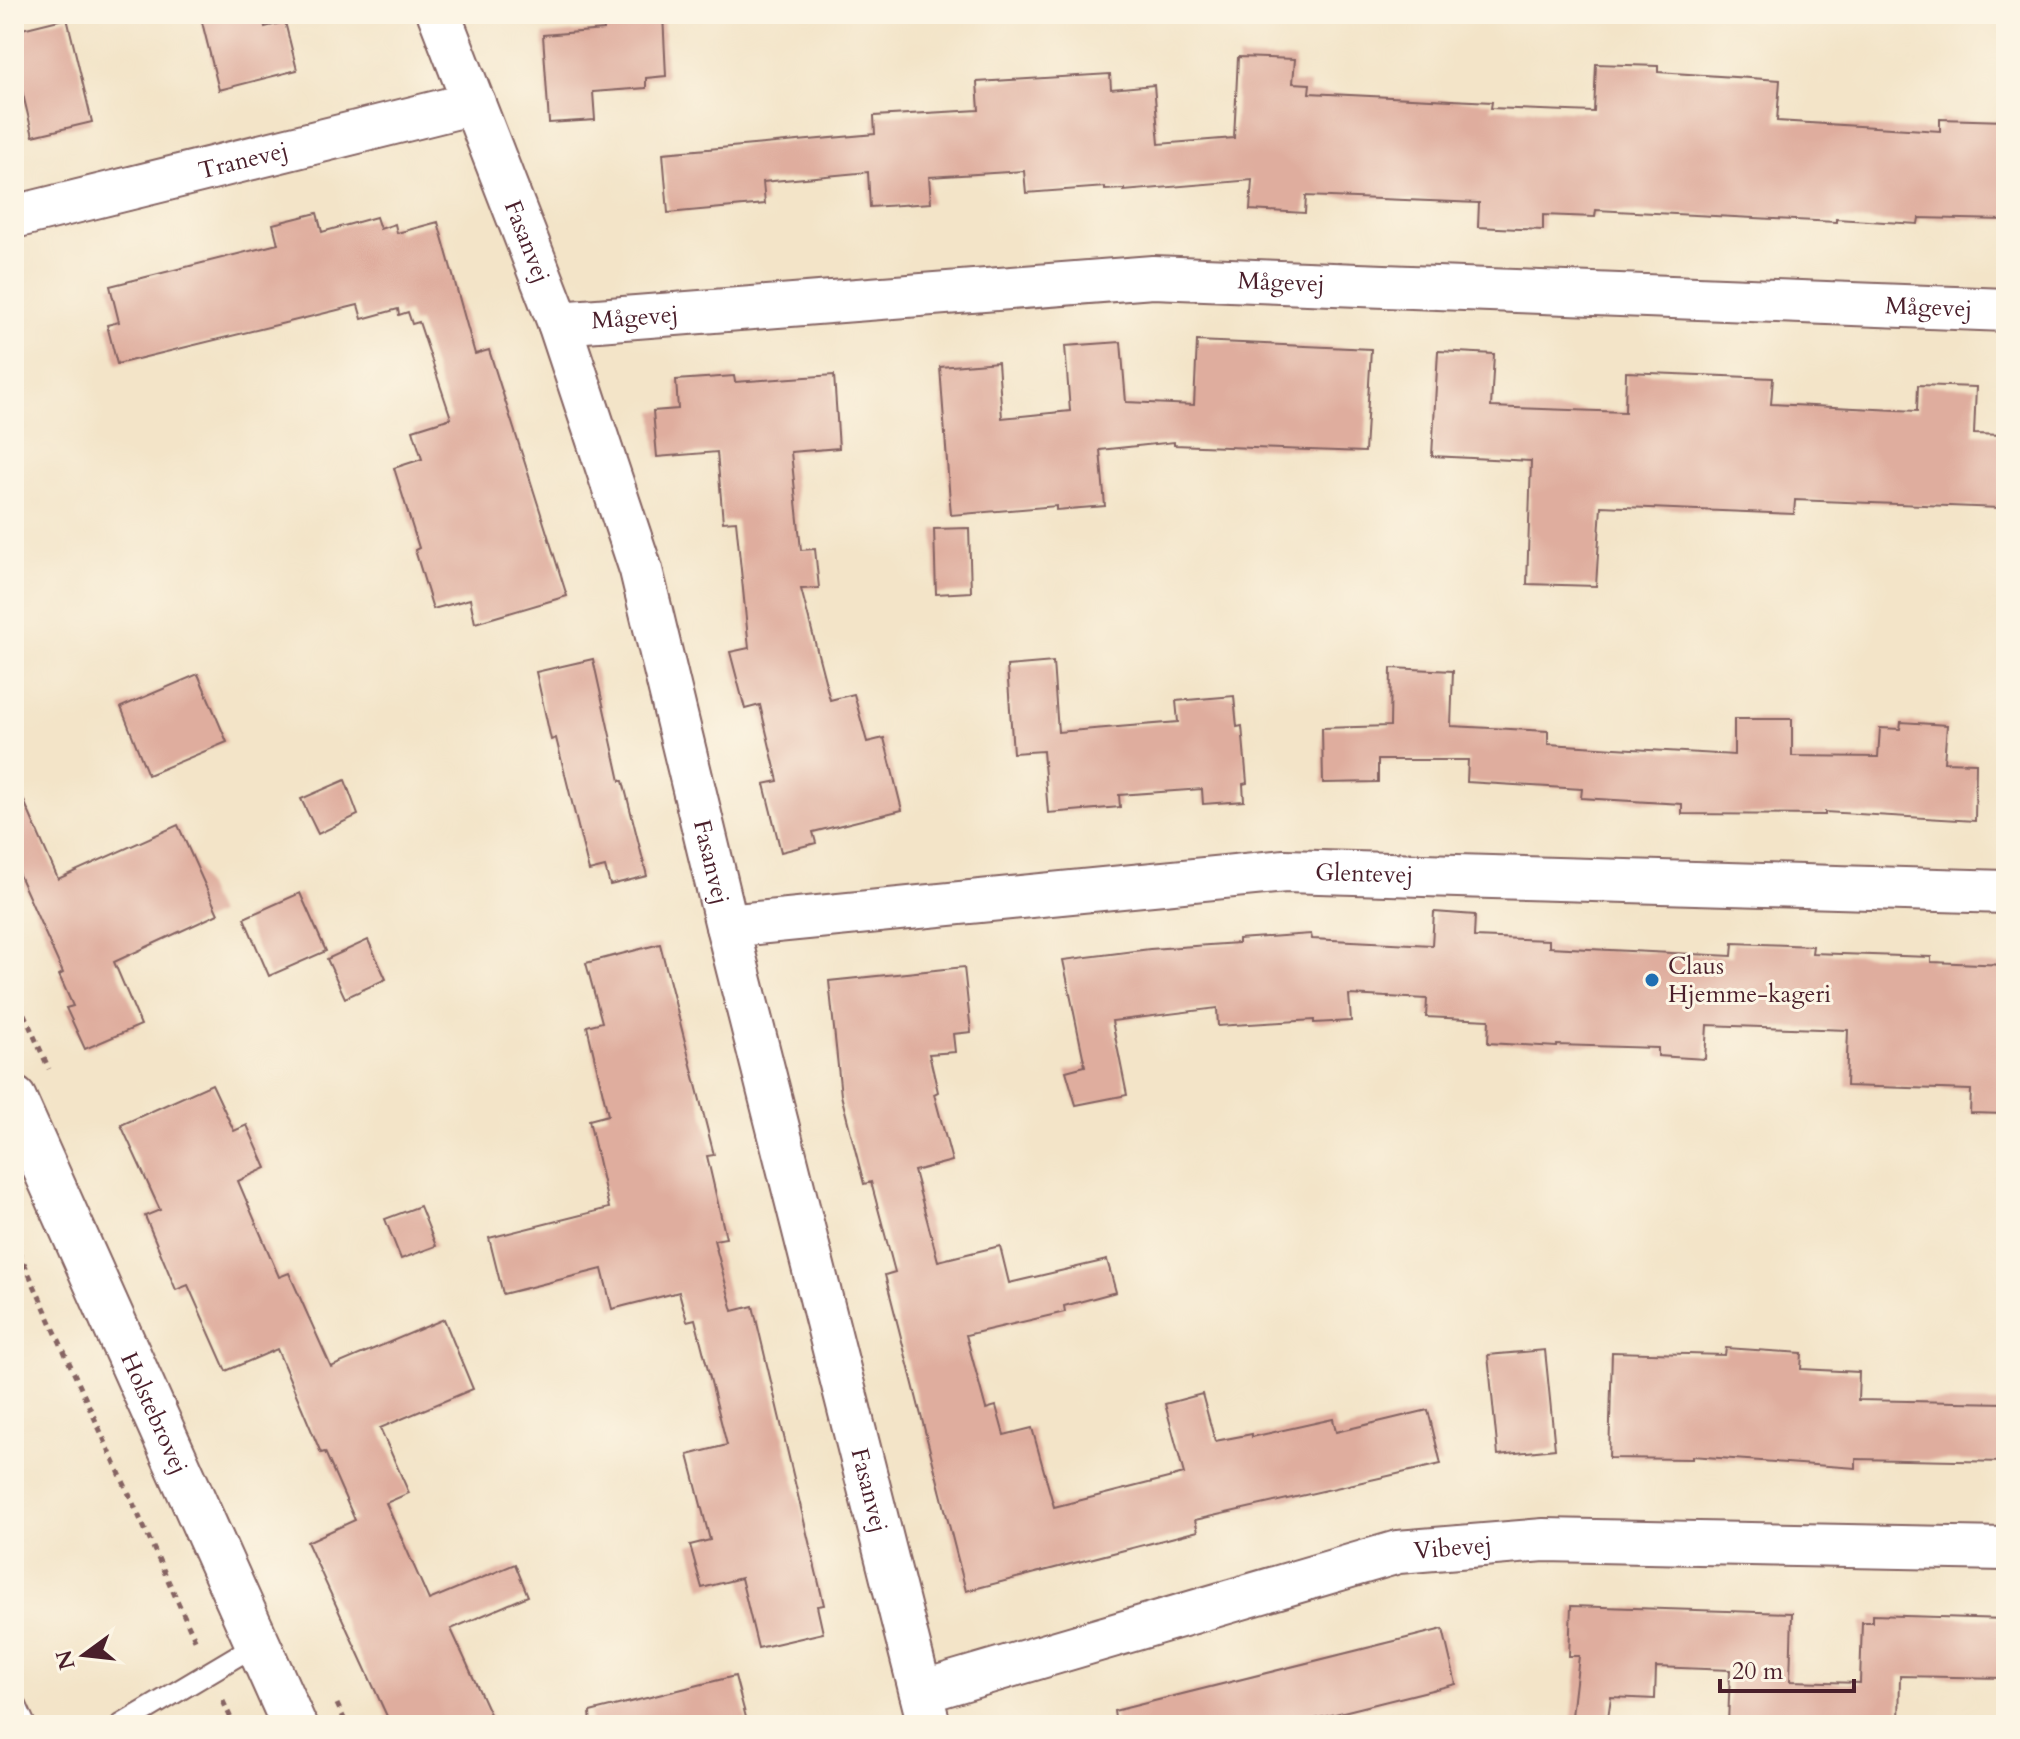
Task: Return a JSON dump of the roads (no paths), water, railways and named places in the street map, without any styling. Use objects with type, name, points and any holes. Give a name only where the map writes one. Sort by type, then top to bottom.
[{"type":"street","name":"Fasanvej","points":[[439,14],[559,323],[641,570],[727,926],[925,1708]]},
{"type":"street","name":"Tranevej","points":[[14,217],[474,103]]},
{"type":"street","name":"Mågevej","points":[[559,323],[1153,277],[2006,310]]},
{"type":"street","name":"Glentevej","points":[[727,926],[1285,871],[2006,892]]},
{"type":"street","name":"Holstebrovej","points":[[14,1099],[294,1725]]},
{"type":"street","name":"Vibevej","points":[[925,1708],[1398,1552],[1544,1540],[2006,1549]]},
{"type":"lane","points":[[121,1725],[257,1644]]},
{"type":"lane","points":[[14,1701],[25,1725]]},
{"type":"place","name":"Claus Hjemme-kageri","points":[[1652,980]]}]
